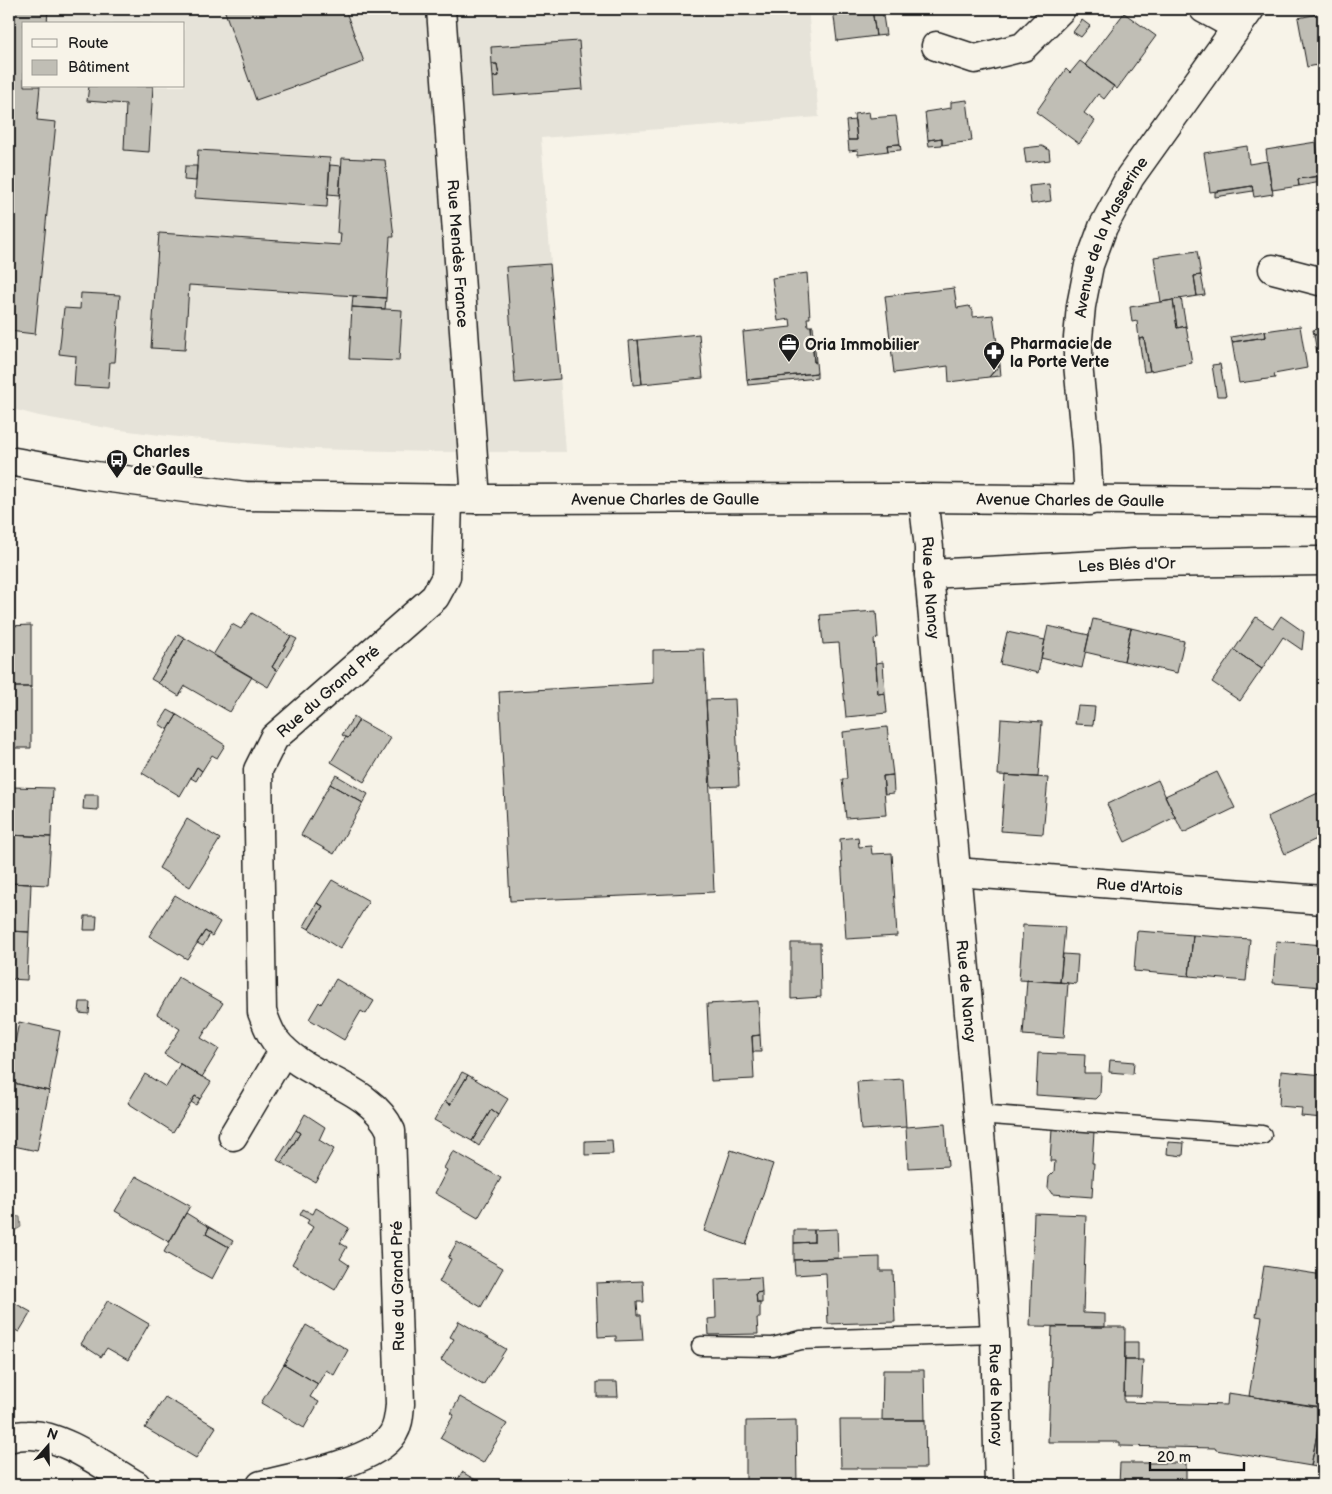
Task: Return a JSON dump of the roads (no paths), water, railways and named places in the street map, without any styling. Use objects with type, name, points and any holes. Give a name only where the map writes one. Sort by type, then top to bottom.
[{"type":"street","name":"Rue Mendès France","points":[[441,9],[476,499]]},
{"type":"street","points":[[936,46],[974,59],[1023,47],[1061,9]]},
{"type":"street","points":[[1204,9],[1244,18]]},
{"type":"street","name":"Avenue de la Masserine","points":[[1089,501],[1078,364],[1081,306],[1089,265],[1103,227],[1130,177],[1244,18]]},
{"type":"street","points":[[1273,269],[1323,282]]},
{"type":"street","name":"Avenue Charles de Gaulle","points":[[9,461],[88,475],[245,496],[448,499],[923,498],[1323,502]]},
{"type":"street","name":"Rue de Nancy","points":[[923,498],[929,548],[929,574],[978,1114],[995,1334],[999,1485]]},
{"type":"street","name":"Rue du Grand Pré","points":[[262,1485],[356,1460],[375,1451],[393,1434],[399,1420],[400,1404],[392,1131],[378,1110],[284,1050],[268,1028],[262,1012],[258,770],[274,738],[435,597],[446,577],[448,499]]},
{"type":"street","name":"Les Blés d'Or","points":[[929,574],[1134,562],[1323,562]]},
{"type":"street","name":"Rue d'Artois","points":[[956,872],[1323,900]]},
{"type":"street","points":[[233,1136],[284,1050]]},
{"type":"street","points":[[9,1438],[29,1434],[67,1444],[136,1485]]},
{"type":"lane","points":[[978,1114],[1262,1135]]},
{"type":"lane","points":[[701,1346],[773,1347],[800,1340],[995,1334]]},
{"type":"place","name":"Oria Immobilier","points":[[789,363]]},
{"type":"place","name":"Pharmacie de la Porte Verte","points":[[994,371]]},
{"type":"place","name":"Charles de Gaulle","points":[[117,479]]}]
